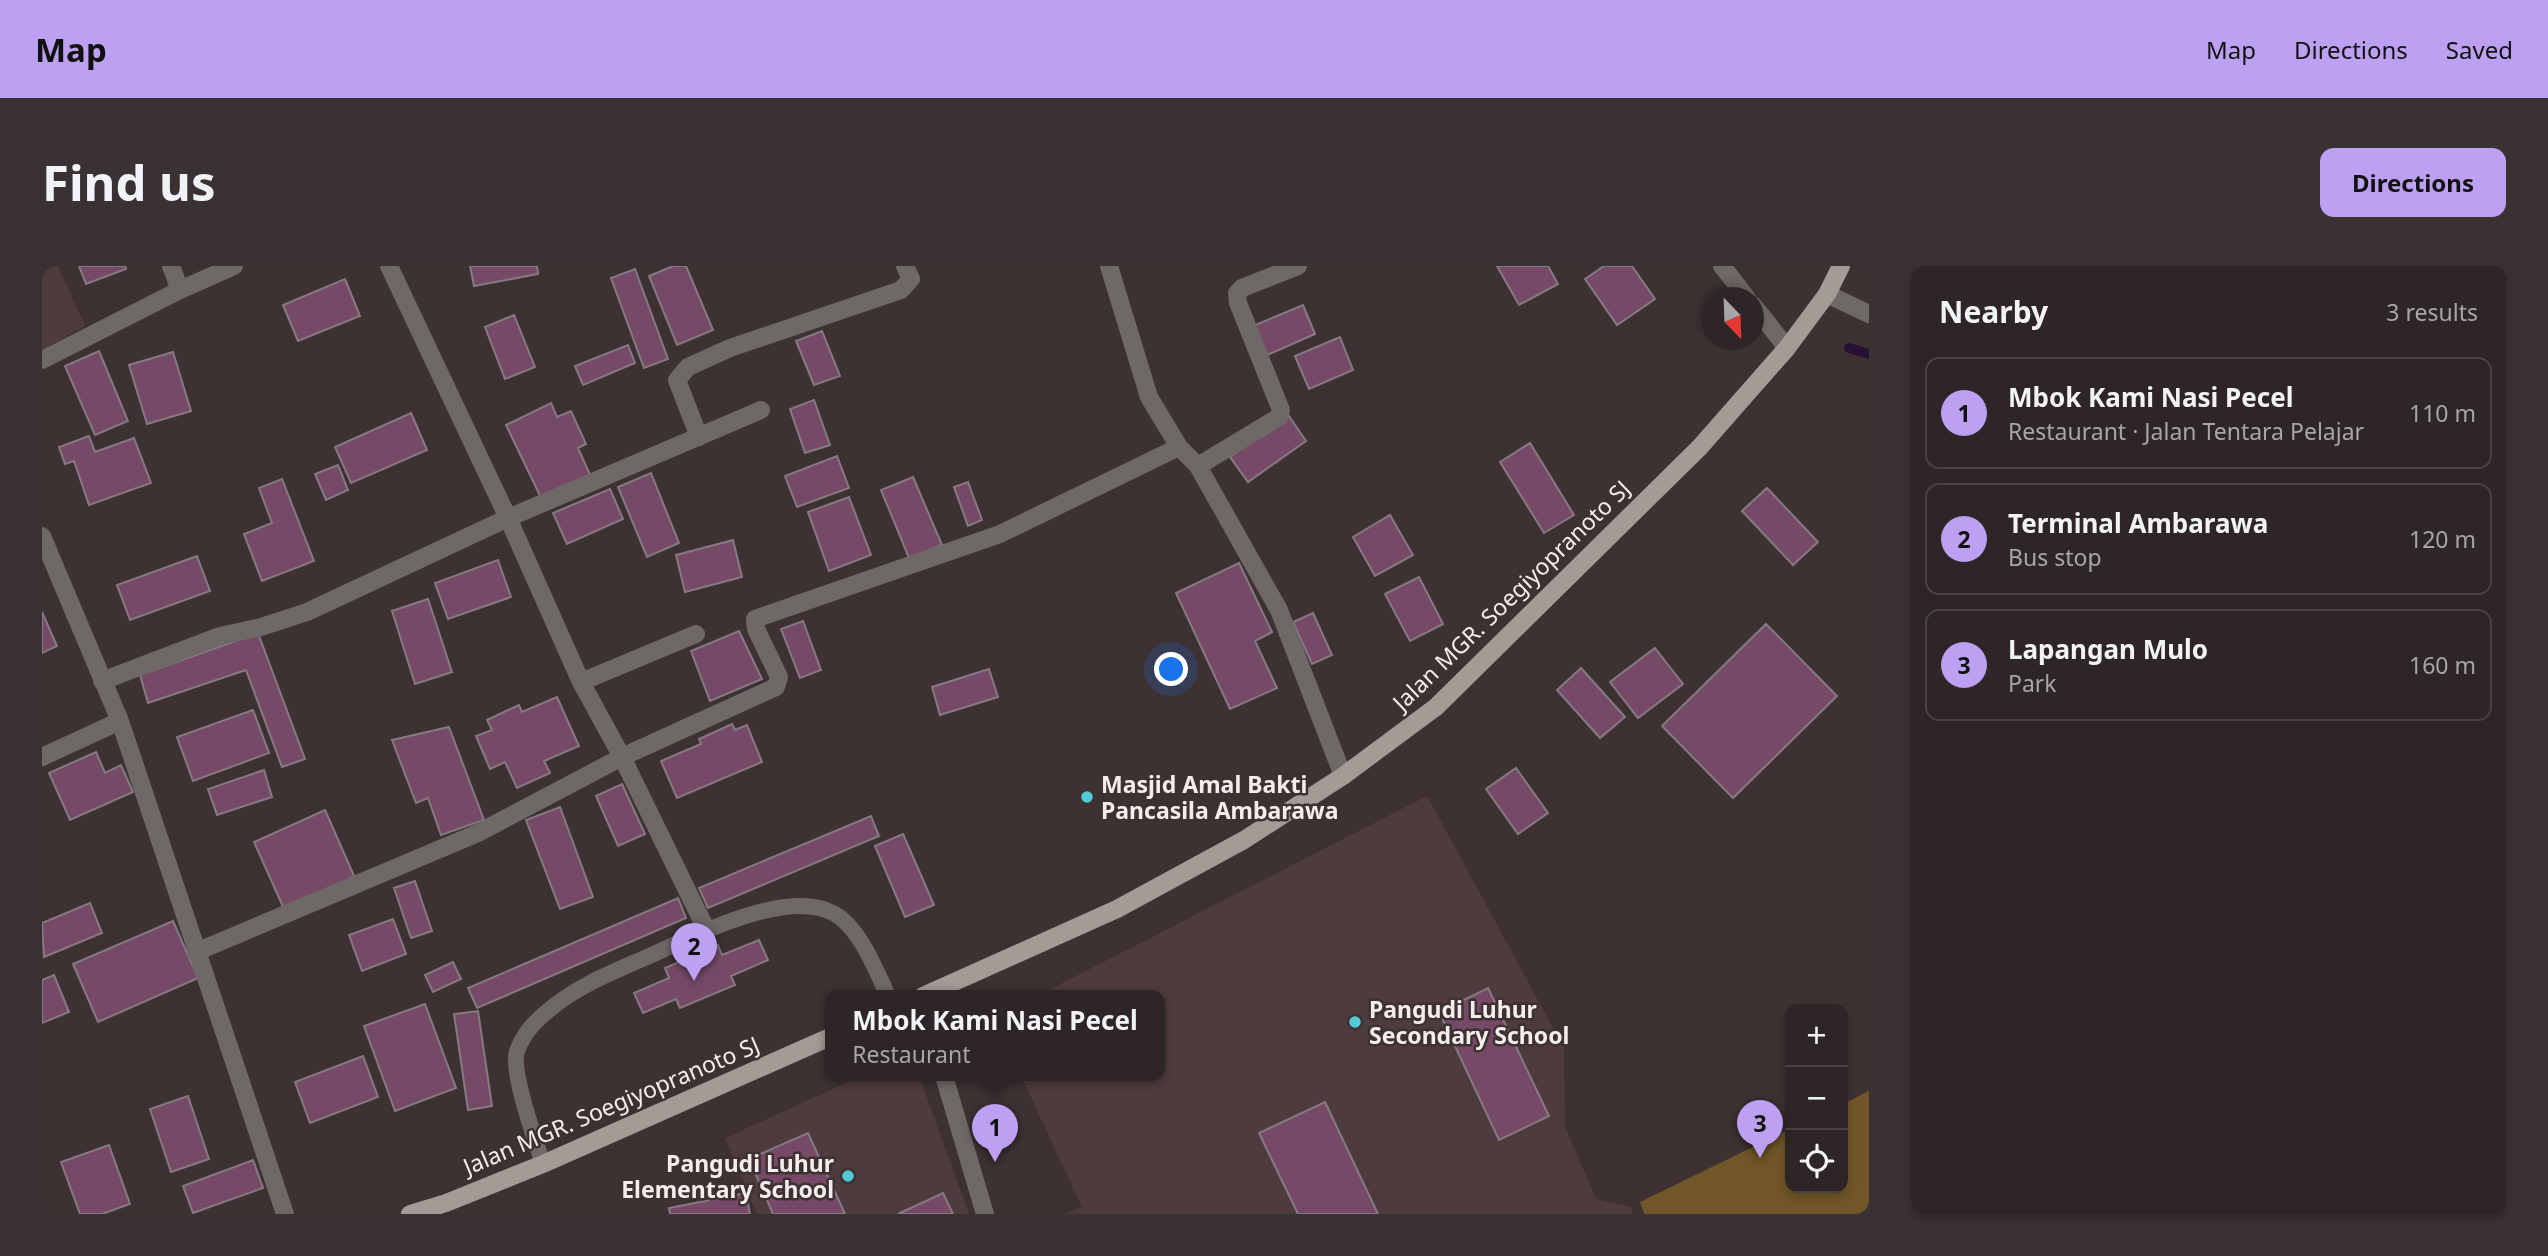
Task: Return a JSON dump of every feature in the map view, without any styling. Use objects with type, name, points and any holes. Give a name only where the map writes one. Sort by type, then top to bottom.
[{"type":"main road","name":"Jalan MGR. Soegiyopranoto SJ","points":[[936,990],[1118,909],[1244,840],[1343,776],[1436,707],[1700,447],[1787,348],[1827,294],[1841,266]]},
{"type":"main road","name":"Jalan MGR. Soegiyopranoto SJ","points":[[410,1214],[447,1208],[825,1040]]},
{"type":"street","points":[[171,266],[180,290]]},
{"type":"street","points":[[42,360],[180,290],[234,266]]},
{"type":"street","points":[[389,266],[508,518],[581,682],[622,757],[707,931]]},
{"type":"street","points":[[699,437],[677,380],[688,367],[730,348],[901,290],[911,279],[905,266]]},
{"type":"street","points":[[1109,266],[1149,397],[1179,447],[1198,466],[1279,610],[1343,776]]},
{"type":"street","points":[[1198,466],[1279,417],[1281,410],[1238,303],[1237,293],[1242,288],[1298,266]]},
{"type":"street","points":[[1722,266],[1738,287]]},
{"type":"street","points":[[1827,294],[1869,314]]},
{"type":"street","points":[[1764,319],[1787,348]]},
{"type":"street","points":[[102,681],[220,636],[261,627],[307,612],[508,518],[761,410]]},
{"type":"street","points":[[196,952],[478,833],[622,757],[776,687],[779,677],[756,629],[755,619],[1000,534],[1179,447]]},
{"type":"street","points":[[42,536],[120,721],[285,1214]]},
{"type":"street","points":[[581,682],[696,634]]},
{"type":"street","points":[[42,758],[120,721]]},
{"type":"street","points":[[945,1081],[985,1214]]},
{"type":"lane","points":[[543,1164],[530,1122],[516,1055],[526,1030],[577,990],[748,915],[786,907],[812,906],[835,913],[855,933],[871,958],[885,990]]},
{"type":"shaded area","points":[[42,266],[58,266],[85,326],[42,350]]},
{"type":"shaded area","name":"Pangudi Luhur Secondary School","points":[[1427,796],[1564,1048],[1565,1127],[1596,1199],[1631,1207],[1633,1214],[1063,1214],[1082,1207],[1023,1081],[1165,1081],[1165,990],[1049,990]]},
{"type":"shaded area","name":"Pangudi Luhur Elementary School","points":[[850,1081],[921,1081],[969,1214],[757,1214],[725,1138]]},
{"type":"shaded area","points":[[1869,1091],[1869,1214],[1644,1214],[1640,1202],[1785,1131],[1785,1193],[1848,1193],[1848,1102]]},
{"type":"building","points":[[79,266],[125,266],[126,269],[86,284]]},
{"type":"building","points":[[470,266],[537,266],[538,274],[474,286]]},
{"type":"building","points":[[673,266],[686,266],[713,330],[677,345],[649,276]]},
{"type":"building","points":[[1497,266],[1548,266],[1558,284],[1519,305]]},
{"type":"building","points":[[1604,266],[1632,266],[1655,299],[1617,325],[1585,279]]},
{"type":"building","points":[[635,269],[668,359],[644,368],[611,278]]},
{"type":"building","points":[[345,279],[360,316],[298,341],[283,305]]},
{"type":"building","points":[[1303,305],[1315,334],[1265,356],[1253,326]]},
{"type":"building","points":[[514,315],[535,367],[505,379],[485,327]]},
{"type":"building","points":[[822,331],[840,376],[814,385],[796,341]]},
{"type":"building","points":[[1340,337],[1353,370],[1309,389],[1295,356]]},
{"type":"building","points":[[628,345],[635,363],[583,385],[575,366]]},
{"type":"building","points":[[99,351],[128,421],[95,435],[65,366]]},
{"type":"building","points":[[173,352],[191,411],[147,424],[129,365]]},
{"type":"building","points":[[814,400],[830,445],[805,453],[790,409]]},
{"type":"building","points":[[551,403],[557,417],[571,411],[586,444],[578,448],[591,477],[542,500],[506,425]]},
{"type":"building","points":[[411,413],[427,450],[351,483],[335,447]]},
{"type":"building","points":[[1289,416],[1306,441],[1248,482],[1230,457]]},
{"type":"building","points":[[89,436],[95,452],[134,438],[151,483],[89,505],[74,461],[65,464],[59,447]]},
{"type":"building","points":[[1530,443],[1574,515],[1544,533],[1500,462]]},
{"type":"building","points":[[837,456],[849,488],[797,507],[785,476]]},
{"type":"building","points":[[338,465],[348,490],[326,500],[315,474]]},
{"type":"building","points":[[651,473],[679,543],[647,557],[618,487]]},
{"type":"building","points":[[913,477],[942,545],[909,558],[881,490]]},
{"type":"building","points":[[282,479],[314,561],[262,581],[244,534],[272,523],[259,488]]},
{"type":"building","points":[[968,482],[982,520],[968,526],[954,487]]},
{"type":"building","points":[[1767,488],[1818,542],[1793,565],[1742,511]]},
{"type":"building","points":[[610,489],[623,519],[567,544],[553,513]]},
{"type":"building","points":[[849,497],[871,555],[829,571],[808,512]]},
{"type":"building","points":[[1390,515],[1413,555],[1375,576],[1353,537]]},
{"type":"building","points":[[733,540],[742,577],[685,592],[676,555]]},
{"type":"building","points":[[197,556],[210,591],[130,620],[117,585]]},
{"type":"building","points":[[498,560],[511,597],[448,619],[435,583]]},
{"type":"building","points":[[1239,563],[1272,632],[1255,641],[1277,688],[1230,709],[1176,593]]},
{"type":"building","points":[[1419,577],[1443,624],[1410,641],[1385,594]]},
{"type":"building","points":[[428,599],[452,672],[415,684],[392,611]]},
{"type":"building","points":[[42,612],[57,646],[42,653]]},
{"type":"building","points":[[1313,613],[1332,655],[1312,664],[1293,622]]},
{"type":"building","points":[[803,621],[821,670],[800,678],[781,629]]},
{"type":"building","points":[[1766,624],[1837,696],[1733,798],[1662,726]]},
{"type":"building","points":[[739,631],[762,679],[710,701],[691,651]]},
{"type":"building","points":[[258,633],[305,759],[282,767],[246,670],[148,703],[140,675]]},
{"type":"building","points":[[1655,648],[1683,684],[1638,718],[1610,682]]},
{"type":"building","points":[[1581,668],[1625,717],[1600,738],[1557,690]]},
{"type":"building","points":[[989,669],[998,697],[940,715],[932,687]]},
{"type":"building","points":[[557,697],[579,746],[544,761],[550,773],[517,788],[505,762],[490,769],[476,736],[492,730],[487,720],[519,705],[522,712]]},
{"type":"building","points":[[253,710],[269,753],[193,781],[177,737]]},
{"type":"building","points":[[732,724],[735,730],[747,725],[762,762],[677,798],[661,761],[701,744],[699,739]]},
{"type":"building","points":[[449,727],[484,820],[441,835],[428,798],[416,803],[392,740]]},
{"type":"building","points":[[96,752],[105,773],[121,765],[133,792],[70,820],[49,773]]},
{"type":"building","points":[[1516,768],[1548,813],[1518,834],[1486,789]]},
{"type":"building","points":[[264,770],[272,797],[217,815],[208,789]]},
{"type":"building","points":[[622,784],[645,834],[618,846],[596,796]]},
{"type":"building","points":[[560,807],[593,897],[560,909],[526,820]]},
{"type":"building","points":[[325,810],[355,878],[284,909],[254,842]]},
{"type":"building","points":[[871,816],[879,836],[708,908],[699,888]]},
{"type":"building","points":[[903,834],[934,905],[905,917],[875,846]]},
{"type":"building","points":[[415,881],[432,931],[411,938],[394,888]]},
{"type":"building","points":[[678,898],[686,918],[477,1008],[468,988]]},
{"type":"building","points":[[90,903],[102,933],[44,957],[42,923]]},
{"type":"building","points":[[393,919],[406,954],[362,971],[349,935]]},
{"type":"building","points":[[173,921],[198,978],[98,1022],[73,964]]},
{"type":"building","points":[[759,940],[768,960],[731,976],[735,985],[680,1008],[676,999],[643,1013],[634,993],[669,978],[665,968],[718,945],[722,955]]},
{"type":"building","points":[[453,962],[461,979],[433,992],[425,975]]},
{"type":"building","points":[[54,975],[69,1012],[42,1023],[42,980]]},
{"type":"building","points":[[1488,988],[1549,1116],[1499,1140],[1439,1012]]},
{"type":"building","points":[[425,1004],[456,1088],[395,1111],[364,1026]]},
{"type":"building","points":[[478,1011],[492,1106],[468,1110],[454,1014]]},
{"type":"building","points":[[363,1056],[378,1097],[310,1123],[295,1082]]},
{"type":"building","points":[[188,1096],[209,1159],[171,1172],[150,1109]]},
{"type":"building","points":[[1325,1102],[1378,1214],[1298,1214],[1259,1133]]},
{"type":"building","points":[[808,1133],[845,1214],[773,1214],[749,1159]]},
{"type":"building","points":[[109,1145],[130,1204],[102,1214],[80,1214],[61,1162]]},
{"type":"building","points":[[253,1160],[263,1188],[193,1213],[183,1186]]},
{"type":"building","points":[[746,1193],[750,1214],[670,1214],[669,1208]]},
{"type":"building","points":[[943,1193],[953,1214],[898,1214]]},
{"type":"waterway","points":[[1849,348],[1869,354]]},
{"type":"place","name":"Masjid Amal Bakti Pancasila Ambarawa","points":[[1087,797]]},
{"type":"place","name":"Terminal Ambarawa","points":[[694,981]]},
{"type":"place","name":"Pangudi Luhur Secondary School","points":[[1355,1022]]},
{"type":"place","name":"Lapangan Mulo","points":[[1760,1158]]},
{"type":"place","name":"Mbok Kami Nasi Pecel","points":[[995,1162]]},
{"type":"place","name":"Pangudi Luhur Elementary School","points":[[848,1176]]}]
